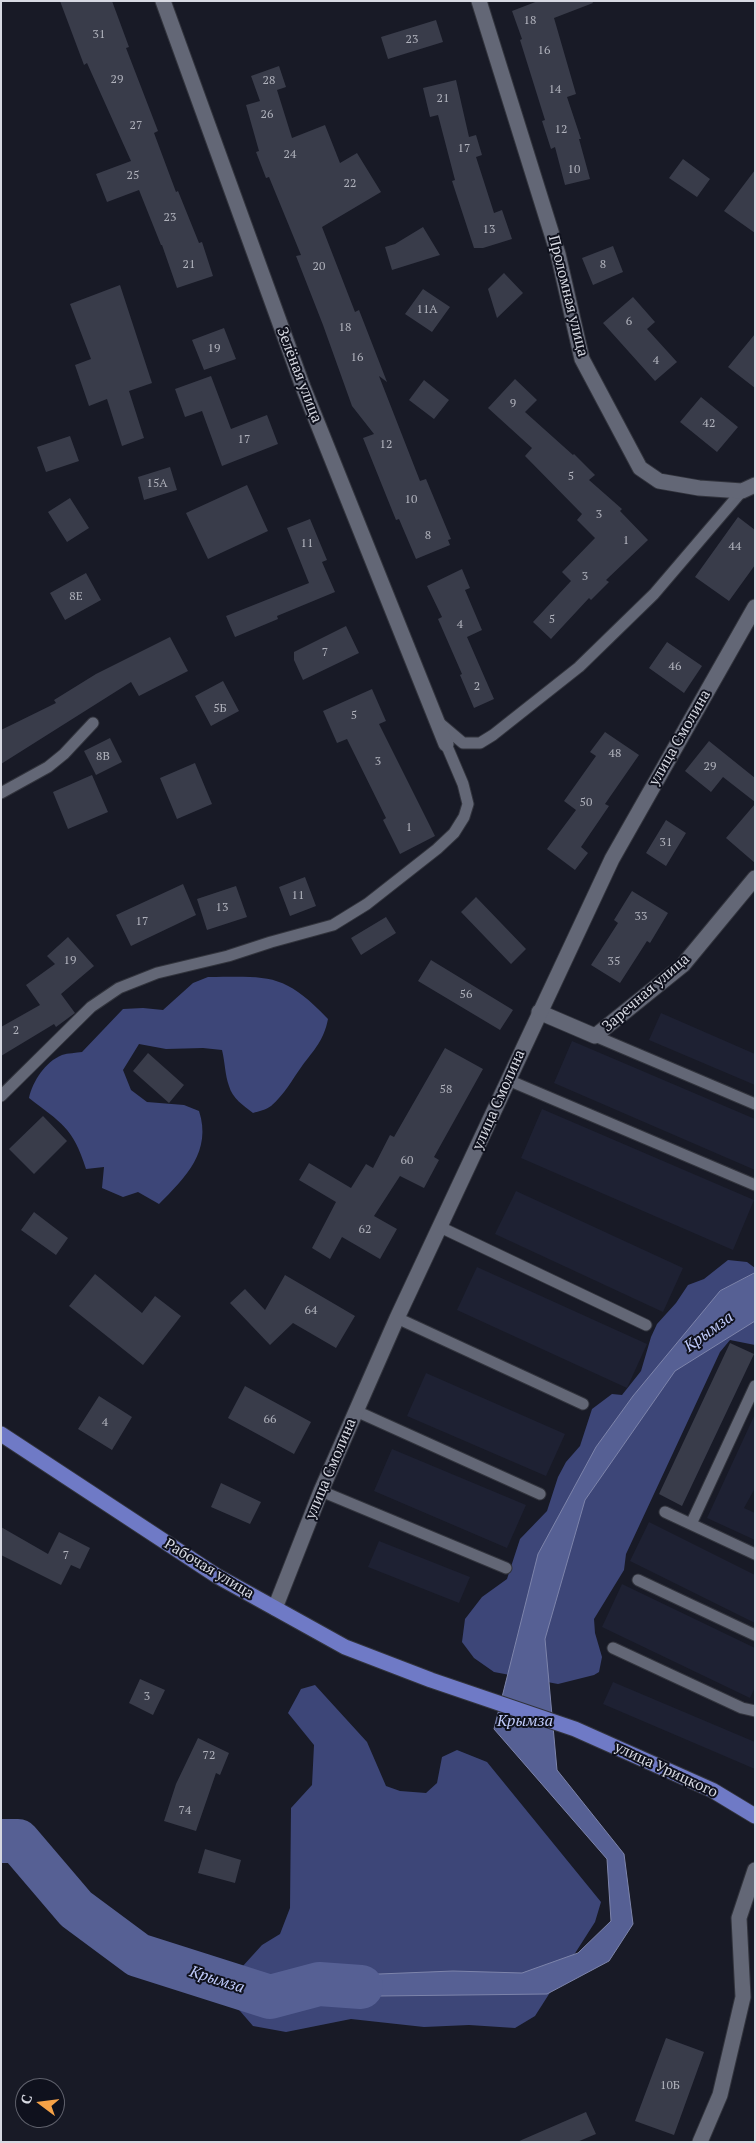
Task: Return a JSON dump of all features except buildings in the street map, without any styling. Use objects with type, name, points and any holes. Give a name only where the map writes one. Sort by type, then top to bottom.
[{"type":"main road","name":"Рабочая улица","points":[[1,1434],[217,1576],[345,1646],[431,1680]]},
{"type":"main road","name":"улица Урицкого","points":[[431,1680],[575,1728],[712,1790],[755,1816]]},
{"type":"street","name":"Зелёная улица","points":[[163,1],[303,387],[446,744]]},
{"type":"street","name":"Проломная улица","points":[[479,1],[558,254],[582,358],[640,468],[659,481],[699,488],[748,488]]},
{"type":"street","name":"улица Смолина","points":[[275,1608],[321,1491],[397,1318],[539,1012],[612,860],[755,607]]},
{"type":"street","name":"Заречная улица","points":[[539,1012],[595,1036],[682,965],[755,878]]},
{"type":"street","points":[[700,2142],[720,2095],[743,1997],[739,1918],[755,1870]]},
{"type":"lane","points":[[436,720],[463,743],[480,743],[521,714],[579,666],[654,594],[748,488]]},
{"type":"lane","points":[[1,793],[48,767],[64,754],[93,723]]},
{"type":"lane","points":[[1,1096],[91,1007],[119,988],[158,973],[228,956],[333,925],[367,904],[437,849],[454,833],[464,817],[468,804],[463,784],[446,744]]},
{"type":"lane","points":[[595,1036],[755,1104]]},
{"type":"lane","points":[[508,1080],[755,1185]]},
{"type":"lane","points":[[440,1227],[646,1325]]},
{"type":"lane","points":[[397,1318],[583,1404]]},
{"type":"lane","points":[[691,1524],[755,1386]]},
{"type":"lane","points":[[356,1411],[540,1494]]},
{"type":"lane","points":[[321,1491],[506,1568]]},
{"type":"lane","points":[[665,1512],[755,1554]]},
{"type":"lane","points":[[638,1580],[755,1635]]},
{"type":"lane","points":[[613,1648],[742,1708],[755,1711]]},
{"type":"shaded area","points":[[208,977],[261,978],[274,980],[286,985],[299,993],[328,1019],[321,1039],[276,1102],[265,1109],[253,1113],[239,1101],[231,1090],[222,1050],[203,1048],[166,1049],[139,1044],[123,1070],[131,1090],[147,1102],[184,1105],[199,1111],[202,1139],[199,1151],[187,1173],[159,1204],[138,1192],[123,1197],[102,1188],[104,1167],[86,1169],[76,1144],[65,1127],[29,1098],[33,1085],[50,1062],[62,1055],[82,1052],[123,1009],[163,1010],[193,983]]},
{"type":"shaded area","points":[[661,1013],[755,1054],[755,1085],[649,1040]]},
{"type":"shaded area","points":[[572,1041],[755,1119],[755,1170],[554,1083]]},
{"type":"shaded area","points":[[542,1109],[754,1200],[733,1250],[521,1158]]},
{"type":"shaded area","points":[[516,1191],[683,1268],[663,1312],[495,1234]]},
{"type":"shaded area","points":[[728,1260],[747,1262],[755,1268],[755,1345],[730,1340],[720,1352],[626,1554],[624,1570],[594,1619],[595,1633],[602,1657],[599,1672],[558,1684],[494,1672],[474,1658],[462,1642],[465,1619],[482,1597],[507,1579],[520,1539],[547,1511],[558,1477],[566,1462],[580,1446],[592,1409],[612,1394],[622,1395],[641,1371],[657,1324],[676,1303],[688,1285],[704,1279]]},
{"type":"shaded area","points":[[477,1267],[647,1344],[627,1388],[457,1310]]},
{"type":"shaded area","points":[[426,1373],[565,1434],[546,1476],[407,1416]]},
{"type":"shaded area","points":[[755,1414],[755,1488],[744,1508],[755,1513],[755,1540],[707,1518]]},
{"type":"shaded area","points":[[392,1449],[526,1505],[507,1548],[374,1491]]},
{"type":"shaded area","points":[[649,1522],[755,1575],[755,1623],[630,1561]]},
{"type":"shaded area","points":[[379,1541],[470,1577],[459,1603],[368,1567]]},
{"type":"shaded area","points":[[622,1584],[755,1648],[755,1687],[750,1698],[602,1627]]},
{"type":"shaded area","points":[[613,1682],[755,1742],[755,1769],[603,1704]]},
{"type":"shaded area","points":[[315,1685],[367,1742],[386,1786],[400,1791],[426,1793],[437,1783],[442,1757],[457,1750],[487,1762],[601,1902],[595,1922],[535,2016],[515,2028],[469,2025],[424,2027],[351,2019],[286,2032],[253,2026],[234,2004],[242,1967],[262,1945],[280,1934],[290,1908],[291,1808],[312,1785],[314,1745],[288,1713],[301,1689]]},
{"type":"water","name":"Крымза","points":[[755,1273],[755,1321],[675,1371],[585,1500],[545,1639],[557,1770],[624,1854],[633,1924],[609,1961],[547,1994],[379,1996],[305,2004],[301,1983],[379,1974],[453,1971],[522,1973],[578,1953],[611,1921],[607,1859],[494,1729],[538,1554],[596,1447],[633,1396],[720,1291]]},
{"type":"waterway","name":"Крымза","points":[[1,1841],[18,1841],[76,1909],[138,1955],[270,1997],[319,1984],[361,1987]]}]
